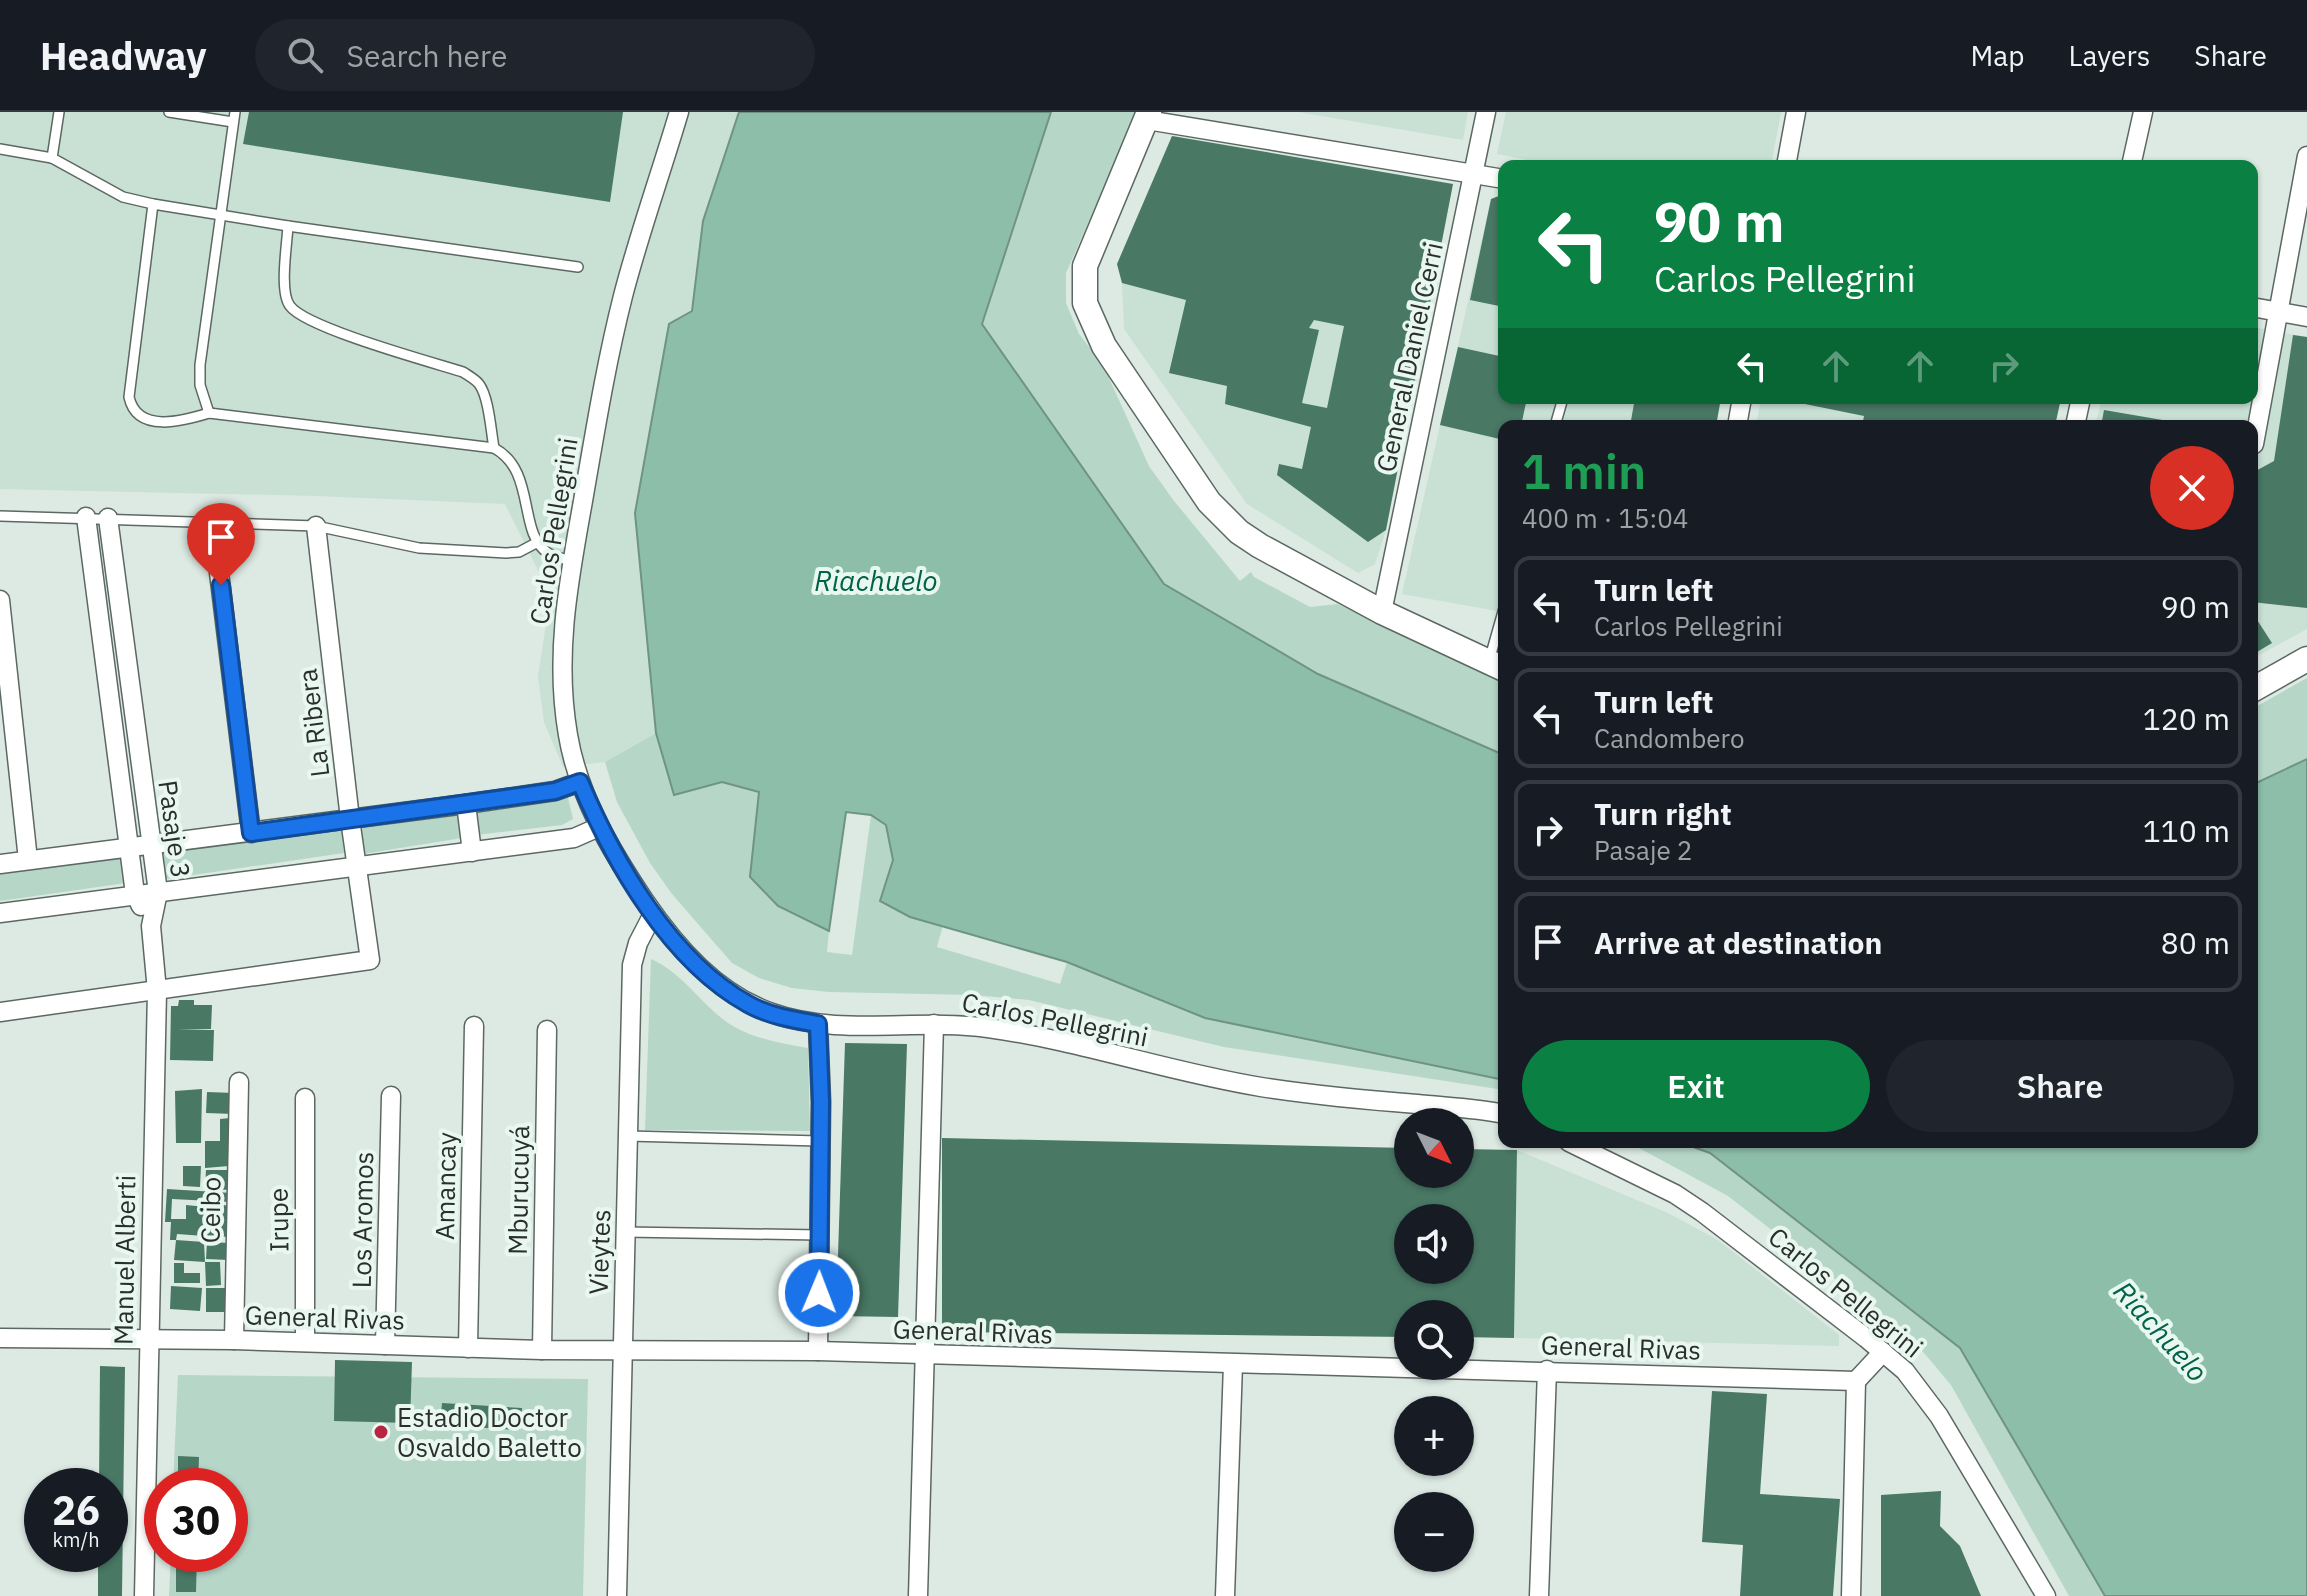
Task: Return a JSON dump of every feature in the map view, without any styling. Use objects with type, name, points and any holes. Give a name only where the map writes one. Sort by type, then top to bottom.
[{"type":"main road","points":[[1148,116],[1085,266],[1085,303],[1099,336],[1209,502],[1229,522],[1260,546],[1382,612],[1496,665]]},
{"type":"main road","points":[[2258,687],[2307,659]]},
{"type":"street","name":"Carlos Pellegrini","points":[[679,112],[618,318],[601,396],[563,616],[565,706],[568,734],[580,782],[599,827],[653,914],[694,961],[724,989],[750,1005],[793,1020],[818,1024],[934,1024],[984,1028],[1045,1038],[1259,1086],[1498,1113]]},
{"type":"street","name":"General Daniel Cerri","points":[[1382,612],[1486,112]]},
{"type":"street","points":[[1787,160],[1796,112]]},
{"type":"street","points":[[2132,160],[2143,112]]},
{"type":"street","points":[[1148,116],[1498,178]]},
{"type":"street","points":[[2258,422],[2307,156]]},
{"type":"street","points":[[2258,308],[2307,317]]},
{"type":"street","name":"Pasaje 3","points":[[86,517],[135,894],[151,926]]},
{"type":"street","name":"Pasaje 3","points":[[108,518],[158,892],[151,926]]},
{"type":"street","points":[[213,524],[251,833]]},
{"type":"street","name":"La Ribera","points":[[157,991],[370,960],[350,819],[316,526]]},
{"type":"street","points":[[0,600],[28,860]]},
{"type":"street","points":[[0,864],[466,804],[555,791],[580,782]]},
{"type":"street","points":[[466,804],[472,852]]},
{"type":"street","points":[[0,913],[574,838],[599,827]]},
{"type":"street","name":"Vieytes","points":[[617,1596],[632,965],[638,943],[653,914]]},
{"type":"street","name":"Manuel Alberti","points":[[144,1596],[147,1340],[157,991],[151,926]]},
{"type":"street","points":[[0,1012],[157,991]]},
{"type":"street","points":[[818,1024],[821,1102],[818,1351]]},
{"type":"street","points":[[918,1596],[934,1024]]},
{"type":"street","name":"Amancay","points":[[468,1348],[474,1026]]},
{"type":"street","name":"Mburucuyá","points":[[542,1350],[547,1030]]},
{"type":"street","name":"Ceibo","points":[[234,1340],[239,1082]]},
{"type":"street","name":"Los Aromos","points":[[385,1345],[391,1096]]},
{"type":"street","name":"Irupe","points":[[305,1098],[305,1342]]},
{"type":"street","name":"Carlos Pellegrini","points":[[1581,1148],[1675,1194],[1702,1212],[1905,1371],[1933,1407],[2046,1596]]},
{"type":"street","name":"General Rivas","points":[[0,1338],[234,1340],[542,1350],[818,1351],[1856,1381]]},
{"type":"street","points":[[1851,1596],[1856,1381],[1883,1352]]},
{"type":"street","points":[[1225,1596],[1233,1364]]},
{"type":"street","points":[[1539,1596],[1547,1370]]},
{"type":"lane","points":[[52,158],[59,112]]},
{"type":"lane","points":[[169,112],[234,117],[200,365],[200,385],[209,413]]},
{"type":"lane","points":[[0,149],[52,158],[114,193],[153,204],[578,267]]},
{"type":"lane","points":[[153,204],[129,397],[131,406],[142,417],[171,423],[209,413],[494,448],[513,461],[538,542],[548,553],[572,561]]},
{"type":"lane","points":[[288,226],[284,293],[290,306],[321,326],[463,372],[474,379],[484,395],[494,448]]},
{"type":"lane","points":[[0,516],[316,526],[419,548],[506,553],[519,552],[538,542]]},
{"type":"lane","points":[[628,1136],[819,1141]]},
{"type":"lane","points":[[625,1232],[819,1235]]},
{"type":"shaded area","points":[[0,112],[739,112],[703,221],[692,311],[635,513],[656,733],[605,762],[563,767],[544,722],[538,677],[548,611],[547,588],[505,504],[318,496],[0,489]]},
{"type":"shaded area","points":[[1051,112],[1137,112],[1066,273],[1066,303],[1079,334],[1103,365],[1149,466],[1240,581],[1251,572],[1254,577],[1310,607],[1337,604],[1498,680],[1498,752],[1318,674],[1164,584],[982,324]]},
{"type":"shaded area","points":[[1298,112],[1468,112],[1463,140]]},
{"type":"shaded area","points":[[1506,112],[1781,112],[1772,160],[1528,160],[1497,154]]},
{"type":"shaded area","points":[[1172,136],[1453,184],[1386,530],[1375,564],[1358,573],[1247,504],[1124,329],[1122,283],[1117,264]]},
{"type":"shaded area","points":[[1498,196],[1498,404],[1720,404],[1717,420],[1498,420],[1498,611],[1402,594],[1491,199]]},
{"type":"shaded area","points":[[2258,328],[2307,337],[2307,629],[2258,656],[2258,420],[2096,420],[2100,404],[2258,404]]},
{"type":"shaded area","points":[[1760,404],[2060,404],[2056,420],[1757,420]]},
{"type":"shaded area","points":[[2307,678],[2307,759],[2258,782],[2258,706]]},
{"type":"shaded area","points":[[656,733],[674,795],[722,782],[759,792],[750,877],[778,906],[829,931],[827,952],[852,955],[871,815],[886,825],[893,860],[880,901],[910,917],[943,925],[937,947],[1060,984],[1067,962],[1205,1018],[1498,1079],[1498,1089],[1224,1047],[1029,1000],[974,995],[829,992],[792,988],[759,978],[732,963],[672,894],[650,863],[617,802],[605,762]]},
{"type":"shaded area","points":[[568,798],[573,819],[562,825],[476,835],[472,808]]},
{"type":"shaded area","points":[[457,811],[462,838],[363,854],[359,827]]},
{"type":"shaded area","points":[[341,826],[344,853],[166,879],[163,851]]},
{"type":"shaded area","points":[[122,856],[126,883],[0,901],[0,873]]},
{"type":"shaded area","points":[[651,959],[671,971],[733,1026],[764,1039],[808,1048],[810,1131],[645,1130]]},
{"type":"shaded area","points":[[1639,1148],[1696,1148],[1710,1153],[1960,1348],[2105,1596],[2069,1596],[1951,1385],[1925,1354],[1885,1318],[1728,1196]]},
{"type":"shaded area","points":[[1517,1150],[1668,1213],[1718,1240],[1839,1335],[1839,1346],[1514,1338]]},
{"type":"shaded area","name":"Estadio Doctor Osvaldo Baletto","points":[[178,1375],[588,1379],[583,1596],[169,1596],[170,1572],[248,1572],[248,1468],[174,1468]]},
{"type":"water","name":"Riachuelo","points":[[739,112],[1051,112],[982,324],[1164,584],[1318,674],[1498,752],[1498,1079],[1205,1018],[1067,962],[910,917],[880,901],[893,860],[886,825],[871,815],[846,812],[829,931],[778,906],[750,877],[759,792],[722,782],[674,795],[656,733],[635,513],[669,324],[692,311],[703,221]]},
{"type":"water","name":"Riachuelo","points":[[2307,759],[2307,1596],[2105,1596],[1960,1348],[1710,1153],[1696,1148],[2258,1148],[2258,782]]},
{"type":"building","points":[[249,112],[623,112],[610,202],[243,144]]},
{"type":"building","points":[[1172,136],[1453,184],[1386,530],[1368,542],[1277,475],[1279,464],[1302,469],[1311,427],[1225,404],[1227,386],[1169,373],[1186,300],[1122,283],[1117,264]],"holes":[[[1314,320],[1344,326],[1327,408],[1302,403],[1319,330],[1309,328]]]},
{"type":"building","points":[[1498,196],[1498,306],[1470,300],[1491,199]]},
{"type":"building","points":[[2293,335],[2307,337],[2307,608],[2258,603],[2258,470],[2274,461]]},
{"type":"building","points":[[1458,347],[1498,356],[1498,404],[1526,404],[1522,420],[1498,420],[1498,439],[1440,425]]},
{"type":"building","points":[[1634,404],[1720,404],[1717,420],[1631,420]]},
{"type":"building","points":[[1805,404],[2060,404],[2056,420],[1863,420],[1864,416]]},
{"type":"building","points":[[2104,410],[2163,420],[2102,420]]},
{"type":"building","points":[[2258,621],[2272,643],[2258,651]]},
{"type":"building","points":[[179,1000],[194,1000],[194,1005],[212,1005],[211,1029],[177,1030],[214,1030],[213,1061],[170,1060],[171,1006],[178,1006]]},
{"type":"building","points":[[845,1043],[907,1044],[898,1317],[836,1316]]},
{"type":"building","points":[[202,1089],[201,1143],[176,1143],[175,1091]]},
{"type":"building","points":[[207,1092],[235,1093],[234,1114],[206,1113]]},
{"type":"building","points":[[230,1118],[229,1166],[205,1168],[205,1141],[220,1141],[220,1119]]},
{"type":"building","points":[[942,1138],[1394,1148],[1394,1188],[1474,1188],[1474,1149],[1517,1150],[1514,1338],[1474,1337],[1474,1300],[1394,1300],[1394,1337],[942,1332]]},
{"type":"building","points":[[183,1166],[201,1166],[200,1187],[183,1186]]},
{"type":"building","points":[[206,1170],[233,1170],[233,1190],[205,1189]]},
{"type":"building","points":[[167,1189],[232,1193],[231,1202],[172,1199],[171,1219],[186,1219],[186,1205],[206,1207],[204,1236],[177,1234],[176,1240],[170,1240],[171,1222],[165,1222]]},
{"type":"building","points":[[209,1204],[234,1206],[232,1237],[207,1236]]},
{"type":"building","points":[[176,1240],[204,1242],[205,1262],[174,1260]]},
{"type":"building","points":[[207,1242],[230,1243],[229,1260],[206,1259]]},
{"type":"building","points":[[205,1262],[220,1262],[221,1285],[206,1286]]},
{"type":"building","points":[[174,1263],[184,1263],[184,1273],[200,1273],[200,1283],[174,1283]]},
{"type":"building","points":[[171,1286],[202,1288],[200,1311],[170,1309]]},
{"type":"building","points":[[206,1288],[234,1288],[234,1312],[206,1312]]},
{"type":"building","points":[[335,1360],[412,1362],[410,1423],[334,1421]]},
{"type":"building","points":[[100,1366],[125,1367],[124,1468],[99,1468]]},
{"type":"building","points":[[1712,1391],[1767,1394],[1760,1494],[1840,1499],[1833,1596],[1740,1596],[1743,1545],[1702,1542]]},
{"type":"building","points":[[442,1403],[522,1408],[520,1430],[440,1425]]},
{"type":"building","points":[[178,1456],[199,1457],[199,1468],[178,1468]]},
{"type":"building","points":[[1941,1491],[1940,1526],[1960,1546],[1981,1596],[1881,1596],[1881,1495]]},
{"type":"building","points":[[98,1572],[122,1572],[122,1596],[98,1596]]},
{"type":"building","points":[[176,1572],[197,1572],[196,1592],[176,1592]]},
{"type":"place","name":"Estadio Doctor Osvaldo Baletto","points":[[381,1432]]},
{"type":"route","points":[[221,585],[251,833],[555,791],[580,782],[599,827],[653,914],[706,974],[750,1005],[775,1015],[818,1024],[821,1102],[819,1293]]}]
